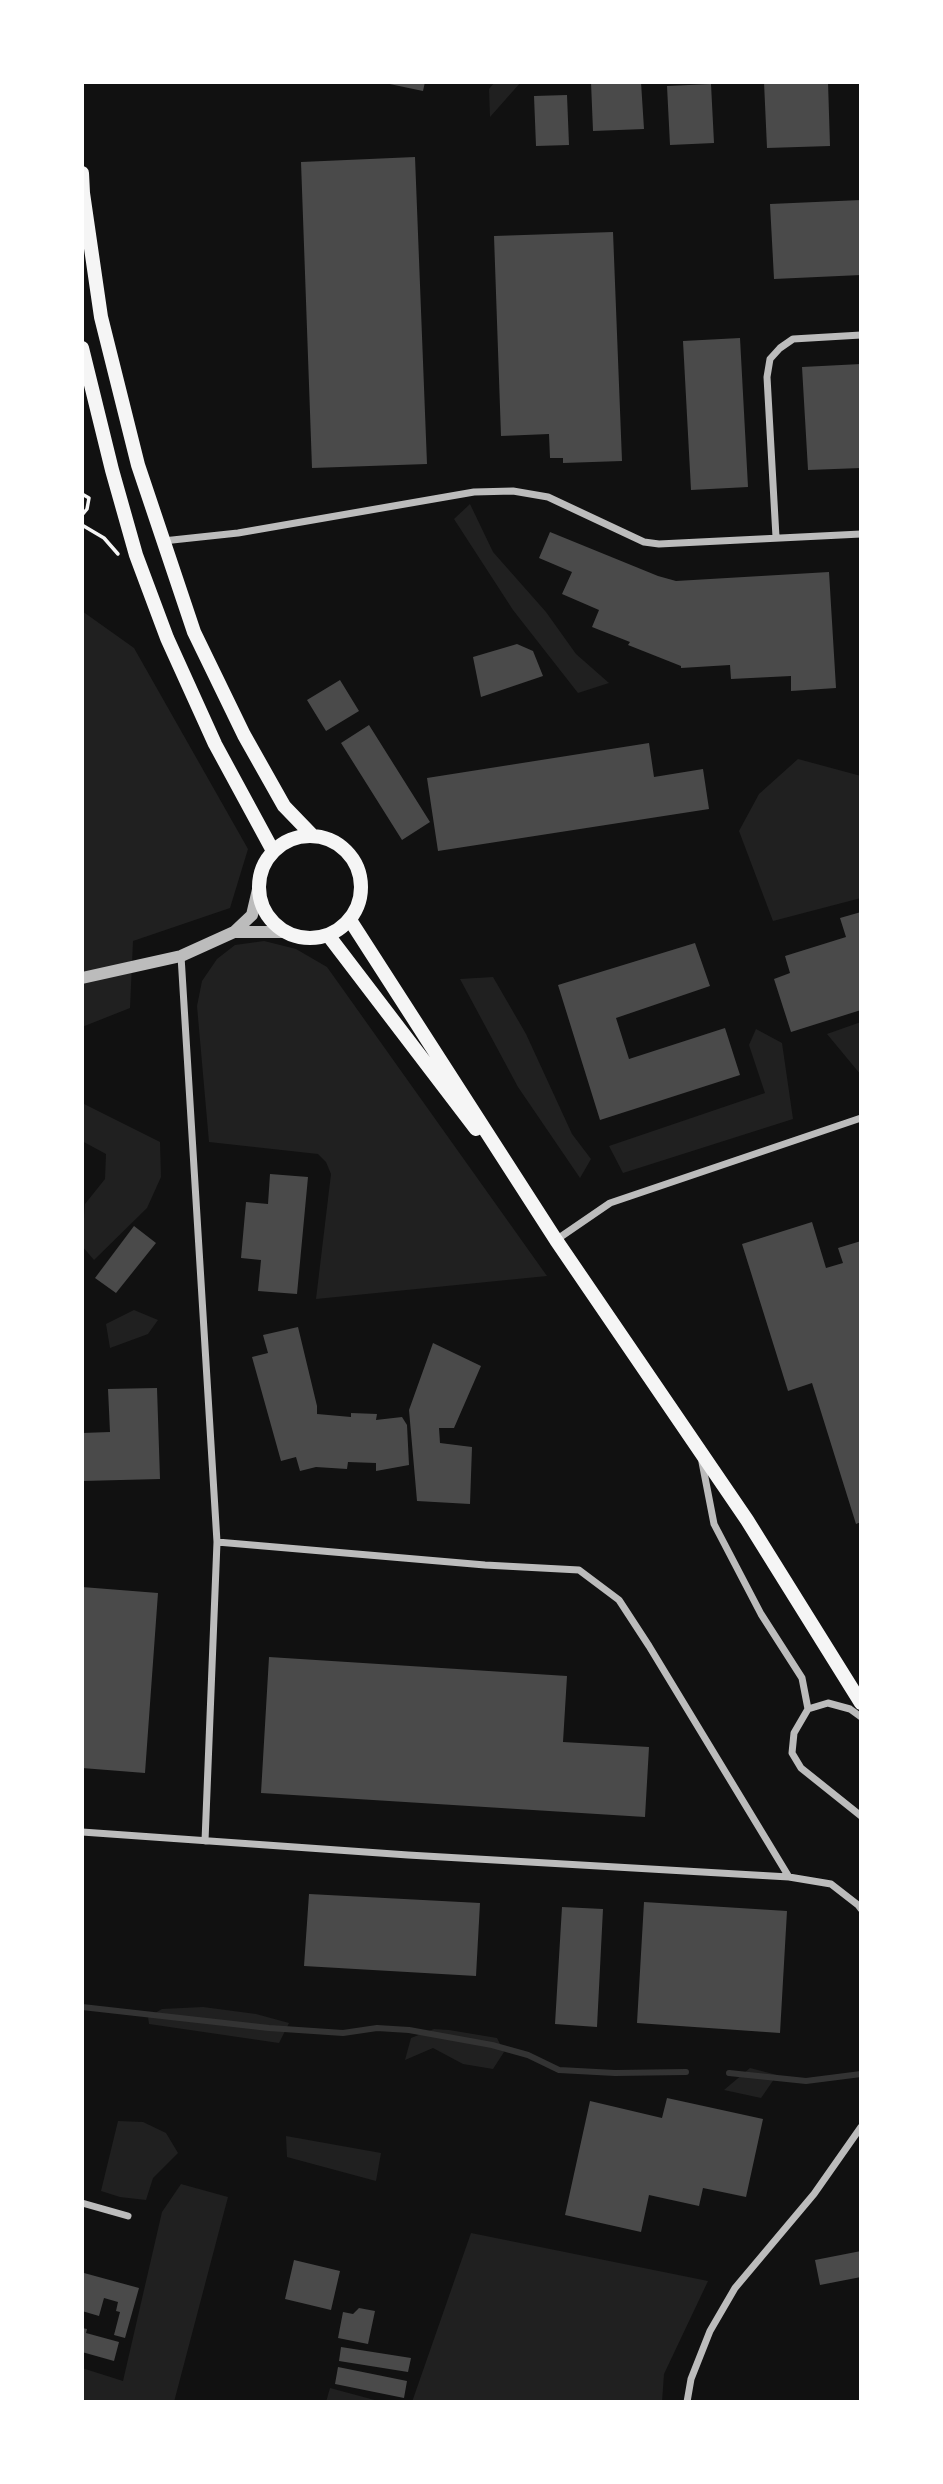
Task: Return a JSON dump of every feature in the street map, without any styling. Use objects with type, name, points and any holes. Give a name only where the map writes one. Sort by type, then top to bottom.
[{"type":"main road","points":[[82,173],[102,317],[138,465],[194,632],[244,735],[284,806],[312,835]]},
{"type":"main road","points":[[82,348],[133,543],[167,638],[215,744],[274,851]]},
{"type":"main road","points":[[312,835],[328,839],[342,847],[353,859],[360,874],[362,890],[358,906],[350,920],[328,935],[314,938],[299,937],[274,924],[265,913],[259,885],[266,861],[274,851],[285,842],[312,835]]},
{"type":"main road","points":[[350,920],[545,1219],[556,1240],[761,1543],[861,1703]]},
{"type":"main road","points":[[328,935],[545,1219]]},
{"type":"street","points":[[776,537],[767,377],[770,359],[793,339],[861,335]]},
{"type":"street","points":[[163,541],[238,533],[474,492],[513,491],[548,496],[644,542],[659,544],[861,534]]},
{"type":"street","points":[[82,978],[181,957],[234,932],[252,915],[259,885]]},
{"type":"street","points":[[234,932],[285,932]]},
{"type":"street","points":[[181,957],[217,1542],[205,1841]]},
{"type":"street","points":[[556,1240],[610,1203],[861,1118]]},
{"type":"street","points":[[700,1451],[714,1524],[761,1614],[802,1678],[808,1709],[794,1733],[792,1753],[801,1768],[861,1816]]},
{"type":"street","points":[[217,1542],[485,1565],[579,1570],[619,1600],[789,1877]]},
{"type":"street","points":[[808,1709],[828,1703],[850,1709],[861,1717]]},
{"type":"street","points":[[82,1832],[408,1855],[789,1877],[831,1884],[861,1909]]},
{"type":"street","points":[[687,2402],[691,2379],[710,2331],[735,2288],[814,2194],[861,2127]]},
{"type":"street","points":[[82,2203],[128,2216]]},
{"type":"path","points":[[82,494],[89,498],[87,509],[82,515]]},
{"type":"shaded area","points":[[495,82],[521,82],[490,117],[489,89]]},
{"type":"shaded area","points":[[470,504],[493,552],[546,612],[576,654],[609,683],[578,693],[513,610],[454,519]]},
{"type":"shaded area","points":[[82,611],[134,648],[248,849],[230,908],[133,941],[130,1008],[82,1027]]},
{"type":"shaded area","points":[[798,759],[861,776],[861,898],[773,921],[739,831],[759,794]]},
{"type":"shaded area","points":[[264,941],[296,949],[327,967],[547,1276],[316,1299],[331,1174],[326,1162],[318,1154],[209,1142],[197,1006],[202,981],[217,959],[235,945]]},
{"type":"shaded area","points":[[493,977],[526,1034],[572,1134],[591,1159],[580,1178],[518,1087],[460,979]]},
{"type":"shaded area","points":[[861,1022],[861,1075],[827,1034]]},
{"type":"shaded area","points":[[756,1029],[782,1043],[793,1119],[623,1173],[609,1146],[765,1093],[749,1045]]},
{"type":"shaded area","points":[[82,1103],[160,1142],[161,1177],[147,1208],[94,1260],[82,1246],[85,1204],[105,1179],[106,1154],[82,1141]]},
{"type":"shaded area","points":[[134,1310],[158,1320],[148,1334],[110,1348],[106,1324]]},
{"type":"shaded area","points":[[203,2007],[256,2014],[289,2023],[279,2043],[149,2024],[148,2017],[162,2009]]},
{"type":"shaded area","points":[[434,2029],[497,2038],[504,2052],[493,2069],[463,2064],[433,2048],[405,2060],[411,2038]]},
{"type":"shaded area","points":[[750,2068],[777,2075],[761,2098],[724,2090]]},
{"type":"shaded area","points":[[118,2121],[143,2122],[166,2133],[178,2153],[153,2178],[146,2200],[120,2197],[101,2191]]},
{"type":"shaded area","points":[[286,2136],[381,2153],[376,2181],[287,2157]]},
{"type":"shaded area","points":[[181,2184],[228,2197],[174,2402],[82,2402],[82,2368],[123,2381],[162,2212]]},
{"type":"shaded area","points":[[471,2233],[708,2281],[664,2374],[662,2402],[412,2402]]},
{"type":"shaded area","points":[[330,2388],[382,2402],[326,2402]]},
{"type":"building","points":[[380,82],[425,82],[423,91]]},
{"type":"building","points":[[591,82],[641,82],[644,129],[593,131]]},
{"type":"building","points":[[764,82],[828,82],[830,146],[767,148]]},
{"type":"building","points":[[711,84],[714,143],[670,145],[667,86]]},
{"type":"building","points":[[567,95],[569,145],[536,146],[534,96]]},
{"type":"building","points":[[415,157],[427,464],[312,468],[301,162]]},
{"type":"building","points":[[861,200],[861,275],[774,279],[770,204]]},
{"type":"building","points":[[613,232],[622,461],[563,463],[563,458],[550,458],[549,434],[501,436],[494,236]]},
{"type":"building","points":[[740,338],[748,487],[691,490],[683,341]]},
{"type":"building","points":[[861,364],[861,468],[808,470],[802,367]]},
{"type":"building","points":[[550,532],[676,581],[829,572],[836,688],[791,691],[791,676],[731,679],[730,665],[681,668],[628,645],[630,642],[592,627],[599,610],[562,594],[572,572],[539,558]]},
{"type":"building","points":[[517,644],[533,651],[543,676],[481,697],[473,657]]},
{"type":"building","points":[[340,680],[359,711],[326,731],[307,700]]},
{"type":"building","points":[[369,725],[430,822],[402,840],[341,743]]},
{"type":"building","points":[[649,743],[654,777],[703,769],[709,809],[438,851],[427,778]]},
{"type":"building","points":[[861,912],[861,1010],[791,1032],[774,979],[790,973],[785,956],[846,937],[840,918]]},
{"type":"building","points":[[695,943],[710,986],[616,1018],[629,1059],[725,1028],[740,1075],[600,1120],[558,985]]},
{"type":"building","points":[[270,1174],[308,1177],[297,1294],[258,1291],[261,1260],[241,1258],[246,1202],[268,1204]]},
{"type":"building","points":[[812,1222],[826,1268],[843,1263],[838,1248],[861,1241],[861,1522],[856,1524],[812,1383],[788,1391],[742,1244]]},
{"type":"building","points":[[134,1226],[156,1243],[116,1293],[95,1278]]},
{"type":"building","points":[[298,1327],[317,1414],[351,1417],[351,1413],[377,1414],[376,1420],[402,1417],[407,1425],[409,1465],[376,1471],[376,1463],[348,1462],[347,1469],[316,1467],[300,1471],[296,1457],[281,1461],[252,1357],[268,1353],[263,1335]]},
{"type":"building","points":[[433,1343],[481,1366],[454,1428],[439,1428],[440,1443],[472,1447],[470,1504],[417,1501],[409,1410]]},
{"type":"building","points":[[157,1388],[160,1479],[82,1481],[82,1433],[110,1432],[108,1389]]},
{"type":"building","points":[[82,1587],[158,1593],[145,1773],[82,1768]]},
{"type":"building","points":[[269,1657],[567,1676],[563,1742],[649,1747],[645,1817],[261,1793]]},
{"type":"building","points":[[309,1894],[480,1903],[476,1976],[304,1966]]},
{"type":"building","points":[[644,1902],[787,1911],[780,2033],[637,2023]]},
{"type":"building","points":[[562,1907],[603,1909],[597,2027],[555,2024]]},
{"type":"building","points":[[667,2098],[763,2119],[746,2197],[703,2188],[699,2206],[649,2195],[641,2232],[565,2215],[590,2101],[662,2118]]},
{"type":"building","points":[[861,2251],[861,2277],[820,2285],[815,2260]]},
{"type":"building","points":[[294,2260],[340,2271],[331,2310],[285,2299]]},
{"type":"building","points":[[84,2273],[139,2288],[125,2338],[114,2335],[120,2312],[116,2311],[118,2302],[104,2298],[99,2316],[82,2311]]},
{"type":"building","points":[[359,2308],[375,2311],[368,2344],[338,2338],[343,2312],[353,2314]]},
{"type":"building","points":[[82,2328],[87,2329],[86,2333],[119,2342],[114,2361],[82,2352]]},
{"type":"building","points":[[341,2347],[411,2358],[408,2372],[339,2361]]},
{"type":"building","points":[[338,2367],[407,2381],[404,2398],[335,2384]]},
{"type":"waterway","points":[[82,2007],[269,2028],[343,2033],[377,2028],[409,2030],[492,2045],[528,2055],[559,2070],[615,2073],[686,2072]]},
{"type":"waterway","points":[[729,2073],[806,2081],[861,2074]]}]
